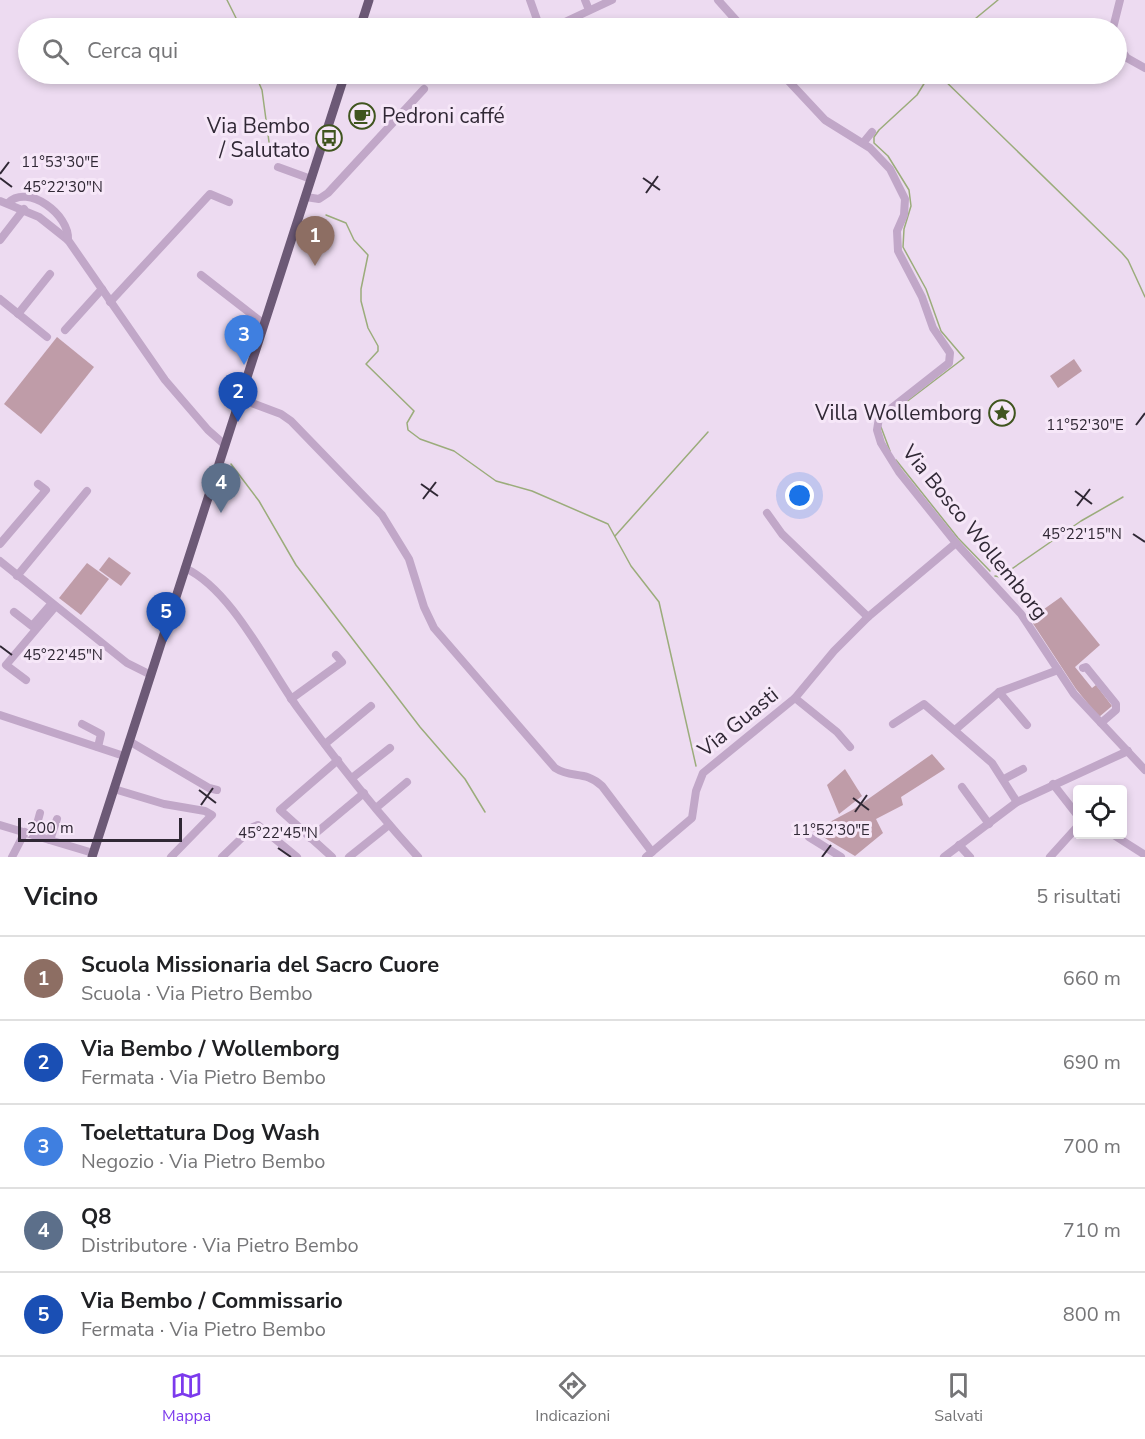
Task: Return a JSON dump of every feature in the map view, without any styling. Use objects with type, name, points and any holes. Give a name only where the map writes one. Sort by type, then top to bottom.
[{"type":"main road","points":[[363,18],[369,0]]},
{"type":"main road","points":[[93,855],[342,84]]},
{"type":"street","points":[[531,0],[537,18]]},
{"type":"street","points":[[585,0],[589,10]]},
{"type":"street","points":[[573,18],[612,0]]},
{"type":"street","points":[[718,0],[734,18]]},
{"type":"street","points":[[1115,18],[1119,3]]},
{"type":"street","points":[[1127,58],[1145,68]]},
{"type":"street","name":"Via Bosco Wollemborg","points":[[791,84],[825,120],[863,143],[887,164],[903,194],[904,211],[896,240],[898,251],[922,297],[933,328],[950,353],[949,363],[883,413],[876,423],[887,455],[956,543],[1010,600],[1041,641],[1075,695],[1145,770]]},
{"type":"street","points":[[306,197],[323,198],[424,90]]},
{"type":"street","points":[[863,143],[872,132]]},
{"type":"street","points":[[278,167],[311,178]]},
{"type":"street","points":[[110,302],[210,194],[229,202]]},
{"type":"street","points":[[4,202],[20,198],[50,205],[64,224],[68,240]]},
{"type":"street","points":[[4,202],[24,209],[49,223],[68,240],[165,380],[208,430],[225,445]]},
{"type":"street","points":[[0,238],[24,209]]},
{"type":"street","points":[[0,227],[6,229],[0,238]]},
{"type":"street","points":[[18,314],[50,274]]},
{"type":"street","points":[[201,275],[264,324]]},
{"type":"street","points":[[65,330],[102,289]]},
{"type":"street","points":[[0,299],[47,337]]},
{"type":"street","points":[[241,399],[281,414],[291,421],[372,503],[409,559],[424,607],[449,647],[555,768],[562,773],[593,778],[602,786],[649,855]]},
{"type":"street","points":[[0,544],[46,490],[38,484]]},
{"type":"street","points":[[17,576],[87,491]]},
{"type":"street","points":[[767,513],[782,534],[868,617]]},
{"type":"street","name":"Via Guasti","points":[[649,855],[692,818],[696,791],[703,773],[795,698],[834,651],[868,617],[956,543]]},
{"type":"street","points":[[0,561],[133,667],[151,675]]},
{"type":"street","points":[[185,568],[227,603],[291,699],[363,793],[418,857]]},
{"type":"street","points":[[14,612],[32,626],[53,605]]},
{"type":"street","points":[[26,680],[6,665],[53,605]]},
{"type":"street","points":[[291,699],[342,662],[336,655]]},
{"type":"street","points":[[1083,668],[1086,667],[1116,704],[1116,710],[1101,723]]},
{"type":"street","points":[[955,730],[999,692],[1058,670]]},
{"type":"street","points":[[999,692],[1028,724]]},
{"type":"street","name":"Via Guasti","points":[[795,698],[837,732],[850,747]]},
{"type":"street","points":[[893,724],[924,704],[992,763],[1017,802]]},
{"type":"street","points":[[325,744],[371,706]]},
{"type":"street","points":[[0,715],[124,756]]},
{"type":"street","points":[[82,724],[101,735],[98,747]]},
{"type":"street","points":[[129,741],[209,788],[217,790]]},
{"type":"street","points":[[352,778],[390,748]]},
{"type":"street","points":[[944,857],[1017,802],[1128,751]]},
{"type":"street","points":[[332,857],[280,810],[338,760]]},
{"type":"street","points":[[1004,779],[1023,769]]},
{"type":"street","points":[[376,808],[407,782]]},
{"type":"street","points":[[1053,784],[1073,811]]},
{"type":"street","points":[[962,787],[989,824]]},
{"type":"street","points":[[114,789],[164,804],[205,811],[212,815],[171,857]]},
{"type":"street","points":[[310,838],[363,793]]},
{"type":"street","points":[[34,835],[40,813]]},
{"type":"street","points":[[50,840],[57,819]]},
{"type":"street","points":[[0,825],[93,855]]},
{"type":"street","points":[[222,857],[253,826],[258,825],[297,857]]},
{"type":"street","points":[[349,857],[389,825]]},
{"type":"street","points":[[1050,857],[1073,831]]},
{"type":"street","points":[[12,857],[25,832]]},
{"type":"street","points":[[809,837],[841,857]]},
{"type":"street","points":[[1121,839],[1145,855]]},
{"type":"street","points":[[959,845],[970,857]]},
{"type":"shaded area","points":[[57,337],[94,367],[41,434],[4,404]]},
{"type":"shaded area","points":[[1074,359],[1082,371],[1058,388],[1050,376]]},
{"type":"shaded area","points":[[109,557],[131,573],[121,586],[99,570]]},
{"type":"shaded area","points":[[87,563],[109,579],[81,615],[59,598]]},
{"type":"shaded area","points":[[1061,597],[1100,645],[1075,667],[1092,688],[1096,685],[1112,706],[1099,717],[1076,689],[1030,619]]},
{"type":"shaded area","points":[[932,754],[945,769],[901,797],[903,805],[876,819],[883,833],[855,856],[813,831],[854,809]]},
{"type":"shaded area","points":[[845,769],[862,796],[839,814],[827,785]]},
{"type":"waterway","points":[[227,0],[236,18]]},
{"type":"waterway","points":[[976,18],[998,0]]},
{"type":"waterway","points":[[259,84],[269,142]]},
{"type":"waterway","points":[[901,406],[964,358],[941,331],[926,289],[903,247],[904,229],[911,206],[909,190],[888,156],[874,143],[874,137],[879,130],[917,95],[924,84]]},
{"type":"waterway","points":[[948,84],[1122,253],[1128,260],[1145,297]]},
{"type":"waterway","points":[[326,215],[346,223],[354,240],[368,255],[361,289],[361,301],[368,328],[378,346],[378,351],[366,364],[414,411],[407,423],[408,430],[420,439],[454,451],[496,481],[532,491],[608,524],[631,566],[659,602],[696,766]]},
{"type":"waterway","points":[[881,427],[890,451]]},
{"type":"waterway","points":[[615,536],[708,432]]},
{"type":"waterway","points":[[896,460],[958,538],[990,571]]},
{"type":"waterway","points":[[231,464],[259,501],[296,565],[420,727],[465,779],[485,812]]},
{"type":"waterway","points":[[995,576],[1000,577],[1081,521],[1123,497]]},
{"type":"place","name":"Pedroni caffé","points":[[362,116]]},
{"type":"place","name":"Via Bembo / Salutato","points":[[329,138]]},
{"type":"place","name":"Scuola Missionaria del Sacro Cuore","points":[[315,266]]},
{"type":"place","name":"Toelettatura Dog Wash","points":[[244,365]]},
{"type":"place","name":"Villa Wollemborg","points":[[1002,413]]},
{"type":"place","name":"Via Bembo / Wollemborg","points":[[238,422]]},
{"type":"place","name":"Q8","points":[[221,513]]},
{"type":"place","name":"Via Bembo / Commissario","points":[[166,642]]}]
